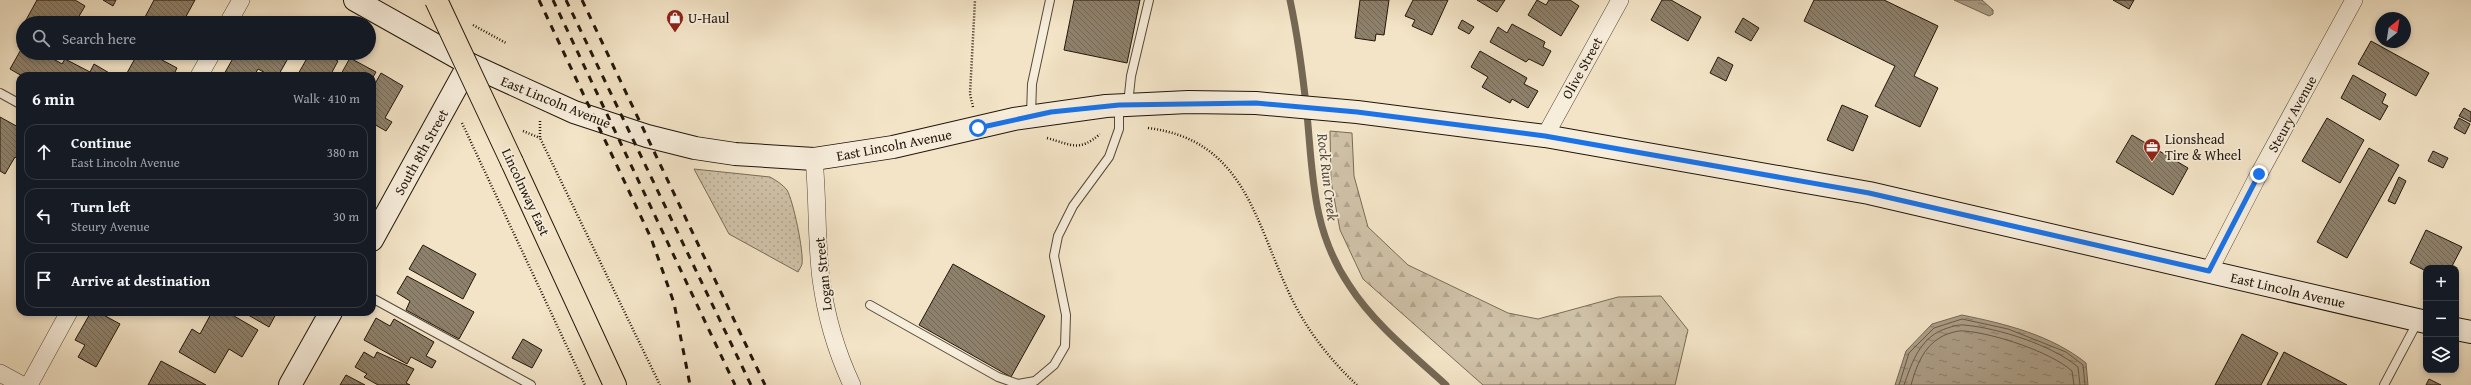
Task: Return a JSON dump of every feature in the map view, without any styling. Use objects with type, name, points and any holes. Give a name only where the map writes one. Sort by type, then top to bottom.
[{"type":"highway","name":"Lincolnway East","points":[[436,0],[615,384]]},
{"type":"main road","name":"East Lincoln Avenue","points":[[356,0],[469,64],[540,99],[607,124],[695,148],[735,154],[814,160],[893,147],[1031,116],[1124,105],[1256,103],[1357,112],[1545,136],[1869,193],[2422,321]]},
{"type":"main road","name":"South 8th Street","points":[[376,233],[469,64]]},
{"type":"main road","points":[[290,385],[329,316]]},
{"type":"main road","points":[[2459,330],[2471,332]]},
{"type":"street","points":[[232,16],[241,0]]},
{"type":"street","name":"Olive Street","points":[[1545,136],[1620,0]]},
{"type":"street","name":"Steury Avenue","points":[[2209,271],[2259,174],[2354,0]]},
{"type":"street","points":[[201,72],[208,60]]},
{"type":"street","name":"Logan Street","points":[[814,160],[821,278],[828,318],[843,365],[852,385]]},
{"type":"street","points":[[29,385],[67,316]]},
{"type":"street","points":[[0,373],[22,385]]},
{"type":"lane","points":[[1031,116],[1032,84],[1050,0]]},
{"type":"lane","points":[[870,305],[998,376],[1018,384],[1035,381],[1054,365],[1065,346],[1066,315],[1054,256],[1058,236],[1073,206],[1109,157],[1119,129],[1149,0]]},
{"type":"lane","points":[[0,92],[16,102]]},
{"type":"lane","points":[[376,300],[531,385]]},
{"type":"lane","points":[[2384,385],[2422,321]]},
{"type":"path","points":[[970,94],[975,0]]},
{"type":"path","points":[[540,99],[540,138],[660,385]]},
{"type":"path","points":[[463,117],[461,120],[585,385]]},
{"type":"path","points":[[1235,176],[1249,199],[1294,303],[1324,349],[1357,385]]},
{"type":"green space","points":[[1330,131],[1352,133],[1354,176],[1368,227],[1408,265],[1508,313],[1538,319],[1618,297],[1661,296],[1688,330],[1675,385],[1483,385],[1363,279],[1340,230],[1331,181]]},
{"type":"green space","points":[[694,169],[770,177],[785,188],[792,204],[800,238],[802,264],[798,272],[729,234]]},
{"type":"water","points":[[1954,0],[1982,0],[1993,10],[1993,14],[1989,16]]},
{"type":"water","points":[[1962,315],[1995,322],[2027,332],[2058,345],[2086,363],[2088,385],[1895,385],[1906,351],[1932,324]]},
{"type":"building","points":[[37,0],[75,0],[85,6],[79,16],[28,16]]},
{"type":"building","points":[[103,0],[116,0],[113,6]]},
{"type":"building","points":[[154,0],[195,0],[186,16],[146,16]]},
{"type":"building","points":[[1074,0],[1140,0],[1127,63],[1064,50]]},
{"type":"building","points":[[1360,0],[1389,0],[1384,35],[1376,34],[1375,41],[1355,38]]},
{"type":"building","points":[[1413,0],[1448,0],[1432,35],[1412,26],[1415,20],[1405,16]]},
{"type":"building","points":[[1477,0],[1505,0],[1497,12]]},
{"type":"building","points":[[1537,0],[1546,5],[1549,0],[1570,0],[1579,6],[1561,36],[1528,15]]},
{"type":"building","points":[[1662,0],[1671,0],[1701,17],[1688,41],[1651,20]]},
{"type":"building","points":[[1814,0],[1884,0],[1938,26],[1914,76],[1938,88],[1920,127],[1875,106],[1895,66],[1804,21]]},
{"type":"building","points":[[2113,0],[2134,0],[2129,9]]},
{"type":"building","points":[[1743,18],[1759,28],[1751,41],[1735,32]]},
{"type":"building","points":[[1462,20],[1474,27],[1469,34],[1458,28]]},
{"type":"building","points":[[1512,24],[1545,42],[1543,47],[1551,51],[1543,66],[1529,59],[1526,62],[1490,42],[1498,27],[1507,33]]},
{"type":"building","points":[[2371,41],[2375,43],[2375,48],[2384,48],[2429,73],[2416,96],[2358,64]]},
{"type":"building","points":[[1480,51],[1527,78],[1524,84],[1538,91],[1528,108],[1512,99],[1510,103],[1482,87],[1488,77],[1471,67]]},
{"type":"building","points":[[1718,57],[1733,65],[1726,81],[1710,73]]},
{"type":"building","points":[[16,58],[16,60],[55,60],[62,64],[64,60],[67,60],[90,72],[16,72],[10,69]]},
{"type":"building","points":[[134,60],[162,60],[177,68],[175,72],[128,72]]},
{"type":"building","points":[[232,60],[287,60],[280,72],[264,72],[258,69],[256,72],[225,72]]},
{"type":"building","points":[[306,60],[338,61],[332,72],[299,72]]},
{"type":"building","points":[[349,60],[354,60],[376,72],[342,72]]},
{"type":"building","points":[[94,64],[108,72],[90,72]]},
{"type":"building","points":[[381,73],[403,86],[385,118],[392,122],[386,131],[376,125],[376,82]]},
{"type":"building","points":[[2353,75],[2386,94],[2382,103],[2388,106],[2380,120],[2341,98]]},
{"type":"building","points":[[1842,105],[1868,116],[1853,151],[1827,140]]},
{"type":"building","points":[[2464,108],[2471,112],[2471,122],[2459,116]]},
{"type":"building","points":[[0,117],[16,126],[16,158],[5,174],[0,171]]},
{"type":"building","points":[[2327,118],[2364,140],[2340,183],[2302,161]]},
{"type":"building","points":[[2459,118],[2470,124],[2465,134],[2454,128]]},
{"type":"building","points":[[2132,135],[2188,168],[2173,195],[2116,162]]},
{"type":"building","points":[[2369,148],[2399,165],[2347,258],[2317,242]]},
{"type":"building","points":[[2433,151],[2448,158],[2443,168],[2428,161]]},
{"type":"building","points":[[2399,177],[2406,181],[2395,204],[2388,201]]},
{"type":"building","points":[[2426,230],[2462,247],[2453,265],[2423,265],[2423,270],[2410,263]]},
{"type":"building","points":[[423,245],[476,274],[463,299],[409,269]]},
{"type":"building","points":[[953,264],[1045,316],[1011,377],[919,325]]},
{"type":"building","points":[[407,276],[474,312],[459,339],[406,310],[410,301],[397,293]]},
{"type":"building","points":[[89,316],[105,316],[120,324],[96,367],[78,357],[85,345],[75,340]]},
{"type":"building","points":[[210,316],[234,316],[258,330],[242,357],[229,349],[215,373],[179,352],[192,329],[200,334]]},
{"type":"building","points":[[250,316],[275,316],[269,327]]},
{"type":"building","points":[[376,318],[390,326],[394,319],[434,342],[426,356],[436,361],[432,368],[411,357],[407,364],[364,340]]},
{"type":"building","points":[[2242,334],[2278,353],[2261,385],[2215,385]]},
{"type":"building","points":[[523,339],[542,350],[532,368],[512,358]]},
{"type":"building","points":[[364,352],[374,358],[377,352],[414,369],[406,383],[410,385],[378,385],[364,377],[367,374],[355,367]]},
{"type":"building","points":[[2284,352],[2347,385],[2267,385]]},
{"type":"building","points":[[161,361],[206,385],[148,385]]},
{"type":"building","points":[[346,375],[365,385],[340,385]]},
{"type":"building","points":[[2429,379],[2441,385],[2426,385]]},
{"type":"waterway","name":"Rock Run Creek","points":[[1290,0],[1302,71],[1316,202],[1328,244],[1349,285],[1370,313],[1394,338],[1446,385]]},
{"type":"railway","points":[[539,0],[651,238],[674,303],[690,385]]},
{"type":"railway","points":[[553,0],[735,385]]},
{"type":"railway","points":[[566,0],[751,385]]},
{"type":"railway","points":[[582,0],[765,385]]},
{"type":"place","name":"U-Haul","points":[[675,33]]},
{"type":"place","name":"Lionshead Tire & Wheel","points":[[2152,162]]},
{"type":"route","points":[[978,128],[1051,112],[1119,105],[1188,102],[1256,103],[1357,112],[1545,136],[1869,193],[1957,211],[2209,271],[2259,174]]}]
